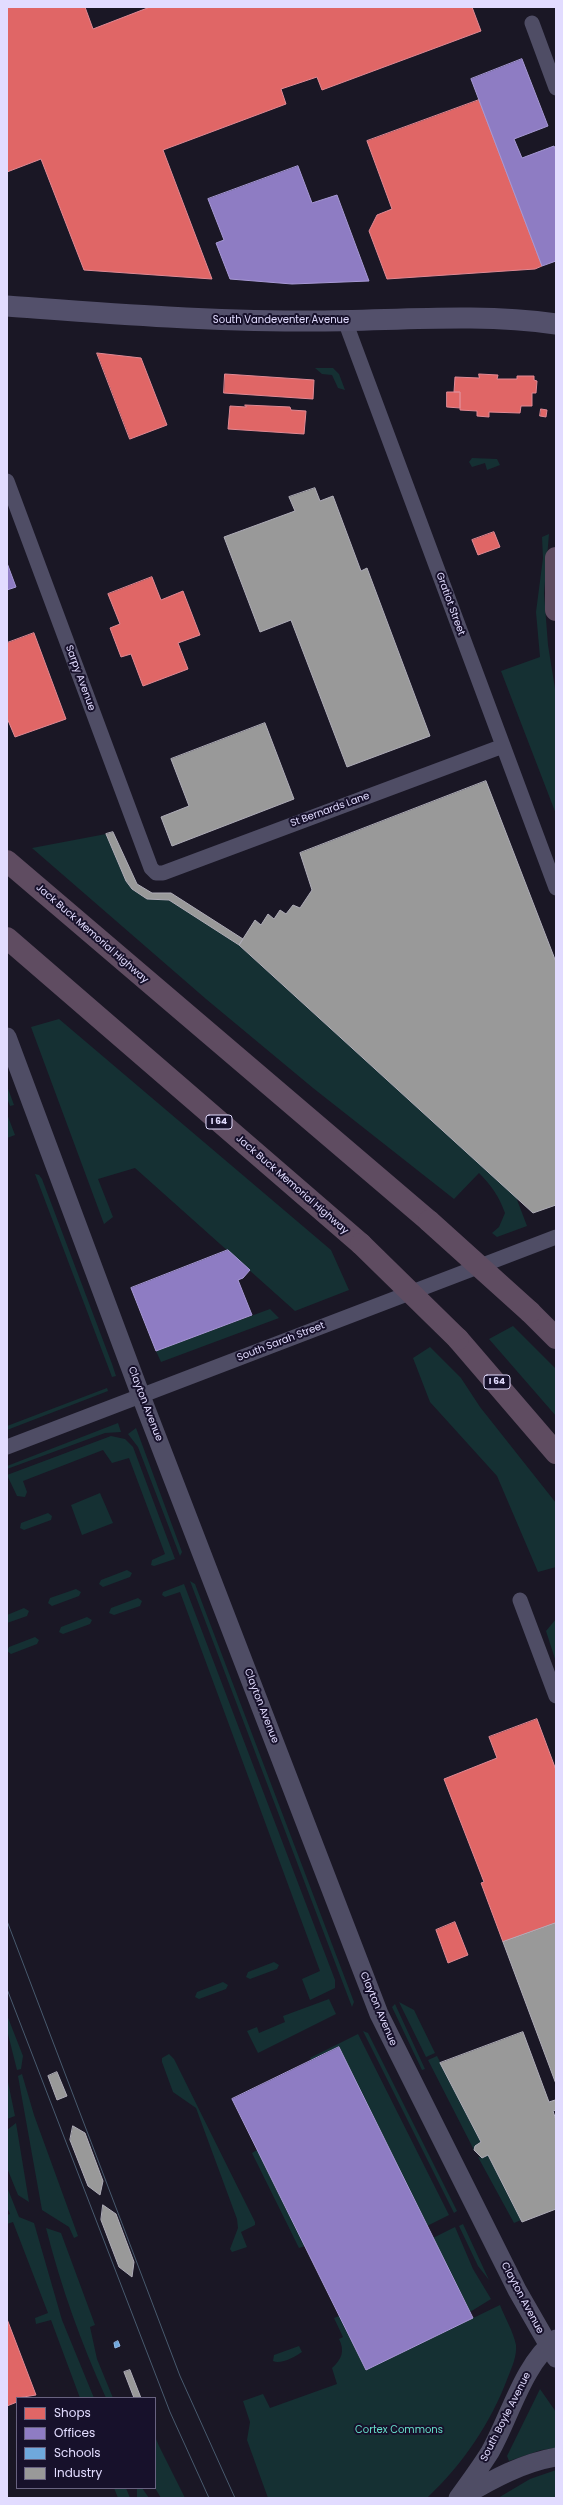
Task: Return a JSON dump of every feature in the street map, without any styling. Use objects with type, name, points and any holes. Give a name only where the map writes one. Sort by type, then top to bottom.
[{"type":"highway","points":[[556,558],[556,610]]},
{"type":"highway","name":"Jack Buck Memorial Highway","points":[[7,861],[430,1221],[555,1336]]},
{"type":"highway","name":"Jack Buck Memorial Highway","points":[[7,938],[361,1244],[458,1339],[535,1426],[556,1453]]},
{"type":"highway","points":[[535,1426],[556,1465]]},
{"type":"main road","name":"South Vandeventer Avenue","points":[[7,306],[227,321],[345,321],[493,317],[556,324]]},
{"type":"street","points":[[532,23],[556,88]]},
{"type":"street","name":"Gratiot Street","points":[[345,321],[556,888]]},
{"type":"street","name":"Sarpy Avenue","points":[[7,481],[151,868],[156,873]]},
{"type":"street","name":"St Bernards Lane","points":[[156,873],[163,873],[503,746]]},
{"type":"street","name":"Clayton Avenue","points":[[7,1037],[141,1396],[379,2014],[517,2290],[553,2347]]},
{"type":"street","name":"South Sarah Street","points":[[7,1447],[556,1237]]},
{"type":"street","points":[[520,1600],[556,1696]]},
{"type":"street","name":"South Boyle Avenue","points":[[459,2498],[490,2452],[532,2366],[553,2347]]},
{"type":"street","points":[[459,2498],[492,2480],[520,2468],[556,2457]]},
{"type":"green space","points":[[315,368],[333,368],[339,374],[345,390],[338,388],[332,375],[322,374]]},
{"type":"green space","points":[[472,458],[497,459],[500,465],[487,470],[485,463],[472,467],[469,462]]},
{"type":"green space","points":[[549,534],[544,593],[548,645],[556,695],[556,814],[501,671],[540,657],[536,612],[543,558],[542,537]]},
{"type":"green space","points":[[106,834],[126,881],[132,889],[147,899],[169,900],[239,945],[516,1197],[527,1226],[497,1237],[492,1233],[499,1227],[505,1213],[494,1191],[479,1173],[454,1199],[313,1088],[206,999],[32,848]]},
{"type":"green space","points":[[59,1019],[331,1250],[349,1290],[295,1311],[135,1168],[98,1179],[113,1217],[104,1224],[31,1027]]},
{"type":"green space","points":[[7,1086],[14,1105],[10,1106],[7,1098]]},
{"type":"green space","points":[[7,1114],[15,1135],[7,1138]]},
{"type":"green space","points":[[35,1174],[39,1175],[42,1179],[116,1376],[112,1377]]},
{"type":"green space","points":[[270,1309],[279,1318],[161,1362],[156,1351]]},
{"type":"green space","points":[[513,1326],[556,1369],[556,1416],[489,1339]]},
{"type":"green space","points":[[430,1347],[461,1378],[480,1407],[556,1503],[556,1567],[538,1572],[497,1476],[430,1402],[413,1358]]},
{"type":"green space","points":[[107,1388],[108,1391],[7,1430],[7,1426]]},
{"type":"green space","points":[[118,1423],[121,1432],[105,1433],[7,1469],[7,1466]]},
{"type":"green space","points":[[136,1428],[182,1552],[180,1556],[138,1447],[128,1434]]},
{"type":"green space","points":[[111,1436],[125,1439],[133,1447],[175,1559],[154,1566],[151,1565],[152,1560],[165,1554],[129,1458],[112,1463],[103,1450],[23,1481],[27,1492],[25,1497],[17,1496],[7,1475]]},
{"type":"green space","points":[[100,1493],[113,1523],[82,1535],[71,1505]]},
{"type":"green space","points":[[48,1513],[52,1516],[51,1520],[24,1530],[20,1528],[21,1523]]},
{"type":"green space","points":[[127,1570],[132,1573],[130,1577],[103,1587],[99,1584],[101,1580]]},
{"type":"green space","points":[[190,1581],[195,1584],[354,2002],[352,2007]]},
{"type":"green space","points":[[184,1584],[335,1980],[335,1988],[310,2000],[302,1979],[320,1971],[180,1592],[165,1597],[162,1595],[163,1592]]},
{"type":"green space","points":[[76,1589],[81,1592],[79,1596],[52,1606],[48,1603],[50,1598]]},
{"type":"green space","points":[[138,1598],[142,1601],[140,1606],[114,1615],[109,1613],[111,1608]]},
{"type":"green space","points":[[24,1608],[29,1611],[27,1616],[7,1623],[7,1615]]},
{"type":"green space","points":[[87,1617],[92,1620],[90,1624],[63,1634],[59,1632],[61,1627]]},
{"type":"green space","points":[[556,1619],[556,1662],[546,1631]]},
{"type":"green space","points":[[35,1637],[39,1640],[37,1644],[11,1654],[7,1651],[9,1647]]},
{"type":"green space","points":[[274,1962],[279,1965],[277,1969],[250,1979],[246,1977],[248,1972]]},
{"type":"green space","points":[[223,1982],[228,1985],[226,1989],[199,1999],[195,1997],[197,1992]]},
{"type":"green space","points":[[329,1999],[336,2014],[258,2053],[247,2031],[257,2027],[259,2033],[285,2022],[283,2016]]},
{"type":"green space","points":[[399,2002],[414,2010],[435,2053],[426,2057]]},
{"type":"green space","points":[[395,2004],[425,2069],[422,2070],[392,2007]]},
{"type":"green space","points":[[7,2015],[23,2056],[21,2069],[17,2070],[7,2030]]},
{"type":"green space","points":[[363,2031],[368,2033],[457,2211],[454,2213]]},
{"type":"green space","points":[[358,2034],[449,2215],[427,2226],[339,2047],[311,2060],[310,2058]]},
{"type":"green space","points":[[169,2054],[174,2059],[255,2222],[255,2225],[241,2232],[247,2247],[232,2252],[230,2249],[238,2228],[237,2219],[196,2108],[173,2092],[162,2062],[162,2058]]},
{"type":"green space","points":[[437,2056],[481,2142],[475,2146],[474,2150],[428,2060]]},
{"type":"green space","points":[[22,2074],[34,2115],[78,2236],[74,2238],[69,2227],[42,2210],[18,2076]]},
{"type":"green space","points":[[7,2077],[15,2116],[7,2119]]},
{"type":"green space","points":[[16,2123],[29,2202],[18,2195],[7,2168],[7,2130]]},
{"type":"green space","points":[[257,2150],[305,2246],[299,2248],[252,2153]]},
{"type":"green space","points":[[488,2155],[521,2220],[514,2223],[478,2157],[482,2158]]},
{"type":"green space","points":[[7,2187],[19,2217],[34,2223],[62,2320],[94,2397],[80,2397],[51,2320],[36,2324],[35,2318],[48,2313],[13,2222],[7,2224],[7,2215],[10,2214],[7,2207]]},
{"type":"green space","points":[[463,2224],[489,2280],[478,2266],[459,2226]]},
{"type":"green space","points":[[455,2227],[473,2269],[491,2299],[470,2312],[433,2238]]},
{"type":"green space","points":[[46,2228],[61,2233],[95,2325],[90,2327],[97,2359],[113,2397],[106,2397],[88,2357],[72,2314]]},
{"type":"green space","name":"Cortex Commons","points":[[500,2305],[516,2345],[515,2357],[511,2369],[493,2411],[475,2442],[440,2485],[427,2498],[268,2498],[247,2440],[250,2422],[243,2401],[263,2394],[270,2408],[337,2384],[332,2368],[342,2355],[342,2347],[339,2339],[343,2337],[334,2318],[339,2316],[366,2370]]},
{"type":"green space","points":[[299,2346],[302,2352],[296,2356],[280,2362],[273,2361],[274,2355]]},
{"type":"green space","points":[[540,2389],[556,2412],[556,2448],[541,2450],[509,2461],[507,2456]]},
{"type":"green space","points":[[156,2439],[185,2498],[161,2498],[156,2489]]},
{"type":"green space","points":[[556,2470],[556,2498],[498,2498],[530,2479]]},
{"type":"green space","points":[[114,2489],[126,2489],[130,2498],[118,2498]]},
{"type":"green space","points":[[137,2489],[143,2489],[149,2498],[137,2498]]},
{"type":"building: Shops","points":[[85,7],[93,29],[150,7],[472,7],[481,31],[322,90],[317,77],[281,89],[286,104],[163,150],[212,279],[84,270],[41,159],[7,172],[7,8]]},
{"type":"building: Shops","points":[[479,100],[542,266],[535,269],[387,279],[369,231],[377,215],[392,209],[367,141]]},
{"type":"building: Shops","points":[[97,353],[141,358],[167,425],[130,439]]},
{"type":"building: Shops","points":[[225,374],[314,380],[313,399],[224,393]]},
{"type":"building: Shops","points":[[479,374],[498,375],[497,379],[517,379],[517,376],[534,376],[534,380],[537,381],[536,393],[532,393],[532,406],[521,406],[520,413],[489,412],[489,417],[477,416],[477,411],[460,410],[460,392],[454,392],[455,377],[479,378]]},
{"type":"building: Shops","points":[[447,392],[460,392],[460,408],[447,407]]},
{"type":"building: Shops","points":[[245,405],[290,407],[291,410],[306,411],[304,434],[228,429],[230,406],[246,407]]},
{"type":"building: Shops","points":[[541,409],[547,410],[546,417],[540,416]]},
{"type":"building: Shops","points":[[494,532],[500,547],[478,555],[472,540]]},
{"type":"building: Shops","points":[[152,577],[161,600],[183,591],[200,635],[178,643],[188,669],[143,686],[131,654],[121,657],[110,628],[120,624],[108,594]]},
{"type":"building: Shops","points":[[34,633],[66,719],[15,737],[7,718],[7,643]]},
{"type":"building: Shops","points":[[537,1719],[556,1770],[556,1923],[503,1942],[481,1883],[484,1882],[444,1779],[497,1758],[489,1737]]},
{"type":"building: Shops","points":[[455,1922],[468,1955],[448,1963],[436,1930]]},
{"type":"building: Shops","points":[[7,2319],[36,2395],[16,2397],[16,2402],[7,2406]]},
{"type":"building: Offices","points":[[522,59],[548,126],[514,139],[522,158],[554,146],[556,150],[556,261],[542,266],[471,79]]},
{"type":"building: Offices","points":[[298,166],[312,203],[337,195],[369,281],[292,284],[230,279],[216,243],[224,240],[208,199]]},
{"type":"building: Offices","points":[[7,563],[16,587],[7,590]]},
{"type":"building: Offices","points":[[228,1250],[250,1270],[243,1278],[238,1280],[252,1315],[156,1351],[131,1288]]},
{"type":"building: Offices","points":[[339,2047],[473,2318],[366,2370],[232,2099]]},
{"type":"building: Schools","points":[[118,2341],[120,2346],[115,2348],[114,2343]]},
{"type":"building: Industry","points":[[315,488],[320,501],[333,496],[361,571],[367,568],[430,736],[347,767],[291,620],[260,632],[224,537],[295,511],[289,497]]},
{"type":"building: Industry","points":[[265,723],[294,799],[172,846],[161,817],[189,806],[171,759]]},
{"type":"building: Industry","points":[[486,781],[556,962],[556,1205],[533,1213],[239,945],[255,920],[261,925],[268,914],[274,919],[280,910],[286,914],[293,905],[300,908],[312,890],[300,853]]},
{"type":"building: Industry","points":[[113,832],[137,884],[152,893],[171,893],[243,939],[239,945],[169,900],[147,899],[132,889],[126,881],[106,834]]},
{"type":"building: Industry","points":[[556,1923],[556,2084],[503,1942]]},
{"type":"building: Industry","points":[[523,2032],[549,2102],[555,2100],[556,2102],[556,2110],[553,2111],[556,2120],[556,2209],[522,2222],[488,2155],[482,2158],[474,2150],[475,2146],[481,2142],[440,2063]]},
{"type":"building: Industry","points":[[57,2072],[67,2096],[57,2100],[48,2076]]},
{"type":"building: Industry","points":[[73,2126],[85,2133],[103,2181],[100,2195],[88,2186],[70,2140]]},
{"type":"building: Industry","points":[[103,2205],[116,2214],[134,2262],[132,2277],[119,2267],[101,2220]]},
{"type":"building: Industry","points":[[130,2370],[141,2397],[134,2397],[124,2372]]},
{"type":"tram line","points":[[7,1921],[180,2376],[235,2498]]},
{"type":"tram line","points":[[7,1989],[170,2412],[209,2498]]}]
